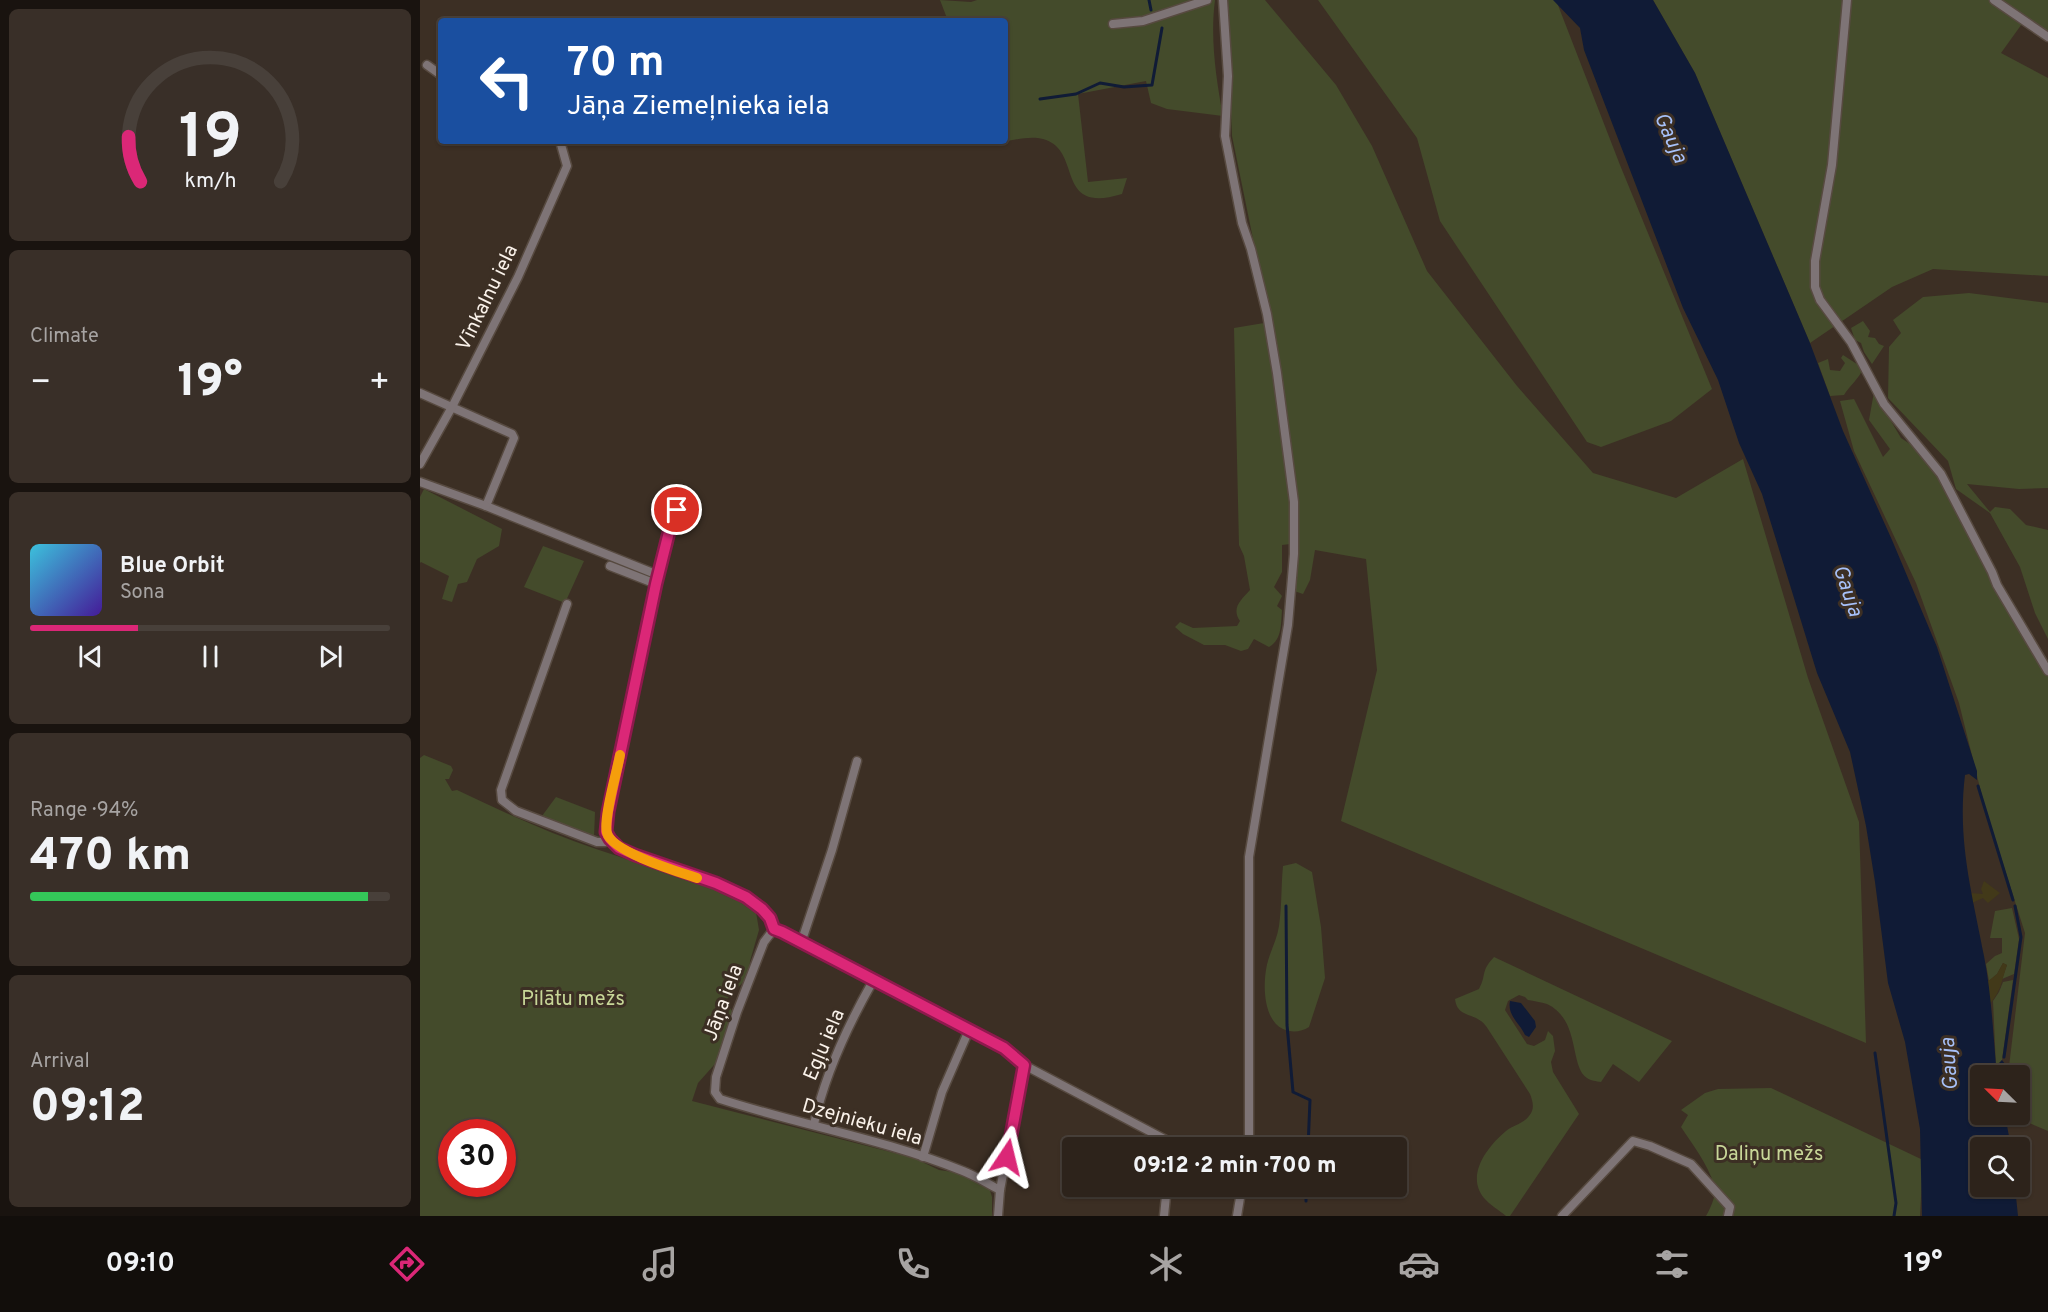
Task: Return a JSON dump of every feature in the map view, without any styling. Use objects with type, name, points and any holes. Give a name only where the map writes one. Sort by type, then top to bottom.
[{"type":"street","points":[[1113,24],[1143,21],[1207,0]]},
{"type":"street","points":[[1223,0],[1228,76],[1225,136],[1242,223],[1267,314],[1294,502],[1294,554],[1288,625],[1249,856],[1249,1137]]},
{"type":"street","points":[[1847,0],[1832,165],[1815,261],[1815,287],[1820,300],[1851,342],[1884,404],[1941,474],[1997,585],[2048,671]]},
{"type":"street","points":[[1994,0],[2048,37]]},
{"type":"street","points":[[427,65],[438,73]]},
{"type":"street","name":"Vīnkalnu iela","points":[[420,464],[519,277],[567,166],[561,144]]},
{"type":"street","points":[[420,393],[512,434],[514,438],[486,506]]},
{"type":"street","points":[[420,482],[486,506],[657,580]]},
{"type":"street","points":[[677,510],[657,580],[608,812],[606,832],[610,839],[619,848],[635,855],[716,883],[746,897],[766,913],[774,929],[1004,1048],[1024,1065],[1157,1137]]},
{"type":"street","points":[[610,566],[657,580]]},
{"type":"street","points":[[567,604],[501,790],[502,800],[516,811],[597,842],[610,839]]},
{"type":"street","points":[[801,943],[832,850],[857,761]]},
{"type":"street","name":"Jāņa iela","points":[[715,1092],[716,1077],[737,1012],[764,942],[774,929]]},
{"type":"street","name":"Egļu iela","points":[[814,1124],[819,1104],[840,1049],[858,1007],[873,981]]},
{"type":"street","points":[[923,1157],[942,1092],[969,1030]]},
{"type":"street","points":[[998,1216],[1000,1190],[1024,1065]]},
{"type":"street","name":"Dzejnieku iela","points":[[715,1092],[720,1099],[751,1109],[814,1124],[965,1171],[1000,1190]]},
{"type":"street","points":[[1562,1216],[1633,1141],[1690,1164],[1730,1207],[1728,1216]]},
{"type":"street","points":[[1164,1216],[1166,1197]]},
{"type":"street","points":[[1237,1216],[1240,1197]]},
{"type":"green space","points":[[940,0],[971,2],[977,0],[1215,0],[1213,43],[1223,116],[1167,109],[1151,103],[1146,81],[1078,94],[1088,182],[1127,178],[1122,194],[1100,198],[1086,196],[1077,189],[1063,155],[1055,145],[1038,138],[1008,141],[1008,18],[947,18]]},
{"type":"green space","points":[[1226,0],[1265,0],[1336,85],[1372,146],[1427,271],[1517,386],[1593,473],[1676,498],[1743,459],[1808,678],[1859,822],[1866,1043],[1341,821],[1377,670],[1366,559],[1315,550],[1310,580],[1303,594],[1291,590],[1299,543],[1282,545],[1282,572],[1274,587],[1282,596],[1277,606],[1282,610],[1281,626],[1279,636],[1269,647],[1254,639],[1248,649],[1241,651],[1225,645],[1204,645],[1175,627],[1180,622],[1193,628],[1237,626],[1240,621],[1236,612],[1237,608],[1250,590],[1244,556],[1239,545],[1234,328],[1270,322],[1232,136]]},
{"type":"green space","points":[[1318,0],[1556,0],[1620,165],[1712,389],[1671,421],[1601,447],[1587,442],[1440,221],[1417,138]]},
{"type":"green space","points":[[1653,0],[2048,0],[2048,36],[2024,21],[2001,53],[2048,78],[2048,276],[1933,269],[1892,287],[1810,343],[1695,73]]},
{"type":"green space","points":[[1969,293],[2048,303],[2048,488],[2019,489],[1967,484],[1990,512],[1995,507],[2010,509],[2026,525],[2048,530],[2048,639],[2035,613],[2020,567],[1990,513],[1956,489],[1948,461],[1888,398],[1889,347],[1901,333],[1893,320],[1923,297]]},
{"type":"green space","points":[[1863,321],[1870,331],[1868,337],[1875,338],[1879,344],[1884,346],[1872,364],[1861,343],[1855,340],[1851,328]]},
{"type":"green space","points":[[1843,355],[1863,368],[1844,395],[1830,396],[1818,363],[1828,359],[1830,370],[1840,371],[1845,363],[1841,358]]},
{"type":"green space","points":[[1874,392],[1901,438],[1934,460],[1983,552],[2029,649],[2048,675],[2048,1131],[2030,1123],[2030,1065],[2009,1065],[2025,933],[1984,804],[1959,703],[1916,583],[1854,451],[1840,401],[1854,399],[1883,457],[1890,449],[1869,420]]},
{"type":"green space","points":[[424,489],[502,529],[499,546],[477,559],[467,582],[458,584],[452,602],[442,599],[449,576],[420,563],[420,497]]},
{"type":"green space","points":[[543,546],[584,561],[565,603],[524,587]]},
{"type":"green space","name":"Pilātu mežs","points":[[424,755],[451,766],[453,770],[449,779],[445,779],[452,791],[457,790],[560,836],[697,882],[755,906],[759,930],[750,961],[749,976],[726,1000],[734,1015],[722,1056],[698,1083],[692,1101],[914,1158],[939,1170],[967,1174],[989,1187],[992,1197],[992,1216],[420,1216],[420,758]]},
{"type":"green space","points":[[556,797],[595,812],[594,837],[542,816]]},
{"type":"green space","points":[[1296,863],[1312,872],[1321,927],[1325,978],[1309,1027],[1300,1031],[1283,1029],[1272,1019],[1266,1003],[1265,986],[1267,964],[1279,926],[1283,866]]},
{"type":"green space","points":[[2012,908],[2019,939],[2014,974],[2002,979],[2007,965],[2003,963],[1997,974],[1989,981],[1986,964],[2002,953],[2002,938],[1990,938],[1995,911]]},
{"type":"green space","points":[[1494,957],[1672,1041],[1639,1082],[1613,1064],[1601,1082],[1594,1081],[1582,1072],[1570,1031],[1558,1011],[1547,1004],[1528,1000],[1519,995],[1508,1001],[1505,1010],[1527,1044],[1534,1046],[1545,1040],[1548,1031],[1553,1036],[1555,1051],[1551,1062],[1553,1072],[1579,1114],[1510,1216],[1506,1216],[1484,1198],[1477,1180],[1478,1171],[1486,1153],[1499,1137],[1529,1116],[1533,1108],[1532,1100],[1486,1026],[1477,1018],[1461,1011],[1455,999],[1479,989],[1485,970]]},
{"type":"green space","points":[[2013,980],[2002,1060],[1996,1065],[1993,1001],[2003,982]]},
{"type":"green space","name":"Daliņu mežs","points":[[1771,1088],[1923,1160],[1920,1216],[1706,1216],[1712,1205],[1715,1189],[1704,1162],[1681,1127],[1688,1115],[1681,1110],[1705,1093],[1718,1089]]},
{"type":"sand","points":[[1984,881],[2000,893],[1988,903],[1983,898],[1972,903],[1970,893],[1983,894],[1981,889]]},
{"type":"sand","points":[[2003,963],[2007,965],[2002,981],[1990,1004],[1987,982],[1997,974]]},
{"type":"water","name":"Gauja","points":[[1553,0],[1653,0],[1695,73],[1810,343],[1843,431],[1937,647],[1977,771],[1977,780],[1969,774],[1965,775],[1964,844],[1988,983],[1996,1065],[1970,1065],[1970,1125],[2007,1125],[2009,1137],[1970,1137],[1970,1197],[2016,1197],[2018,1216],[1922,1216],[1920,1129],[1905,1042],[1888,983],[1866,826],[1850,752],[1817,673],[1762,494],[1739,443],[1718,380],[1683,308],[1584,50],[1580,28]]},
{"type":"water","points":[[1510,1001],[1521,1003],[1535,1021],[1536,1027],[1529,1037],[1525,1035],[1512,1015]]},
{"type":"waterway","points":[[1149,0],[1151,10]]},
{"type":"waterway","points":[[1040,99],[1076,94],[1100,83],[1124,87],[1152,85],[1162,28]]},
{"type":"waterway","points":[[1978,786],[2013,900]]},
{"type":"waterway","points":[[1286,906],[1287,1025],[1293,1092],[1310,1100],[1308,1137]]},
{"type":"waterway","points":[[2004,1057],[2021,937],[2015,906]]},
{"type":"waterway","points":[[1875,1053],[1896,1203],[1894,1216]]},
{"type":"slow traffic","points":[[620,755],[608,812],[606,832],[610,839],[619,848],[697,878]]},
{"type":"route","points":[[677,510],[662,555],[608,812],[606,832],[619,848],[716,883],[746,897],[770,918],[774,929],[1004,1048],[1024,1065],[1007,1157]]}]
